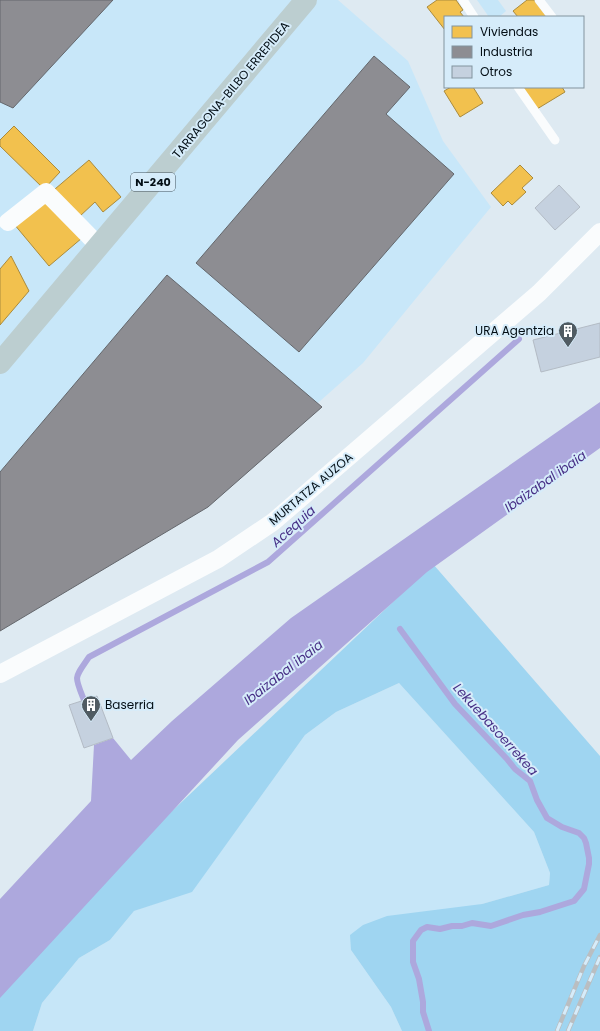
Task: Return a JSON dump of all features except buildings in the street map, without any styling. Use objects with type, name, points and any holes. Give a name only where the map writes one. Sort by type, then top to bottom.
[{"type":"highway","name":"TARRAGONA-BILBO ERREPIDEA","points":[[0,363],[306,0]]},
{"type":"street","points":[[8,222],[46,192],[98,246]]},
{"type":"street","name":"MURTATZA AUZOA","points":[[0,674],[218,559],[273,522],[539,293],[600,232]]},
{"type":"lane","points":[[463,0],[473,16]]},
{"type":"lane","points":[[539,0],[551,16]]},
{"type":"lane","points":[[519,88],[555,140]]},
{"type":"shaded area","points":[[0,0],[338,0],[408,61],[443,141],[491,207],[363,363],[196,511],[0,627]]},
{"type":"shaded area","points":[[477,0],[498,0],[506,11],[500,16],[488,16]]},
{"type":"shaded area","points":[[433,564],[600,756],[600,1031],[402,1031],[391,1007],[351,950],[350,935],[363,925],[387,916],[482,904],[549,885],[550,873],[534,832],[399,683],[336,712],[305,735],[192,892],[134,911],[110,940],[79,958],[42,1003],[33,1031],[0,1031],[0,974]]},
{"type":"shaded area","points":[[399,683],[534,832],[550,873],[549,885],[482,904],[351,950],[391,1007],[402,1031],[33,1031],[42,1003],[79,958],[110,940],[134,911],[192,891],[305,735],[336,712]]},
{"type":"water","name":"Ibaizabal ibaia","points":[[600,402],[600,448],[427,572],[238,740],[0,998],[0,899],[91,801],[94,745],[113,738],[131,760],[172,721],[291,618]]},
{"type":"waterway","name":"Acequia","points":[[84,700],[78,686],[77,677],[80,669],[89,657],[268,562],[519,339]]},
{"type":"waterway","name":"Lekuebasoerrekea","points":[[400,629],[455,704],[515,769],[530,781],[537,800],[547,818],[562,827],[579,833],[584,838],[589,858],[584,889],[574,901],[540,912],[523,915],[491,926],[472,923],[440,929],[427,927],[421,930],[413,941],[413,962],[419,979],[423,1002],[423,1012],[429,1031]]},
{"type":"railway","points":[[557,1031],[584,966],[600,935]]},
{"type":"railway","points":[[568,1031],[600,957]]},
{"type":"place","name":"URA Agentzia","points":[[568,348]]},
{"type":"place","name":"Baserria","points":[[91,722]]}]
